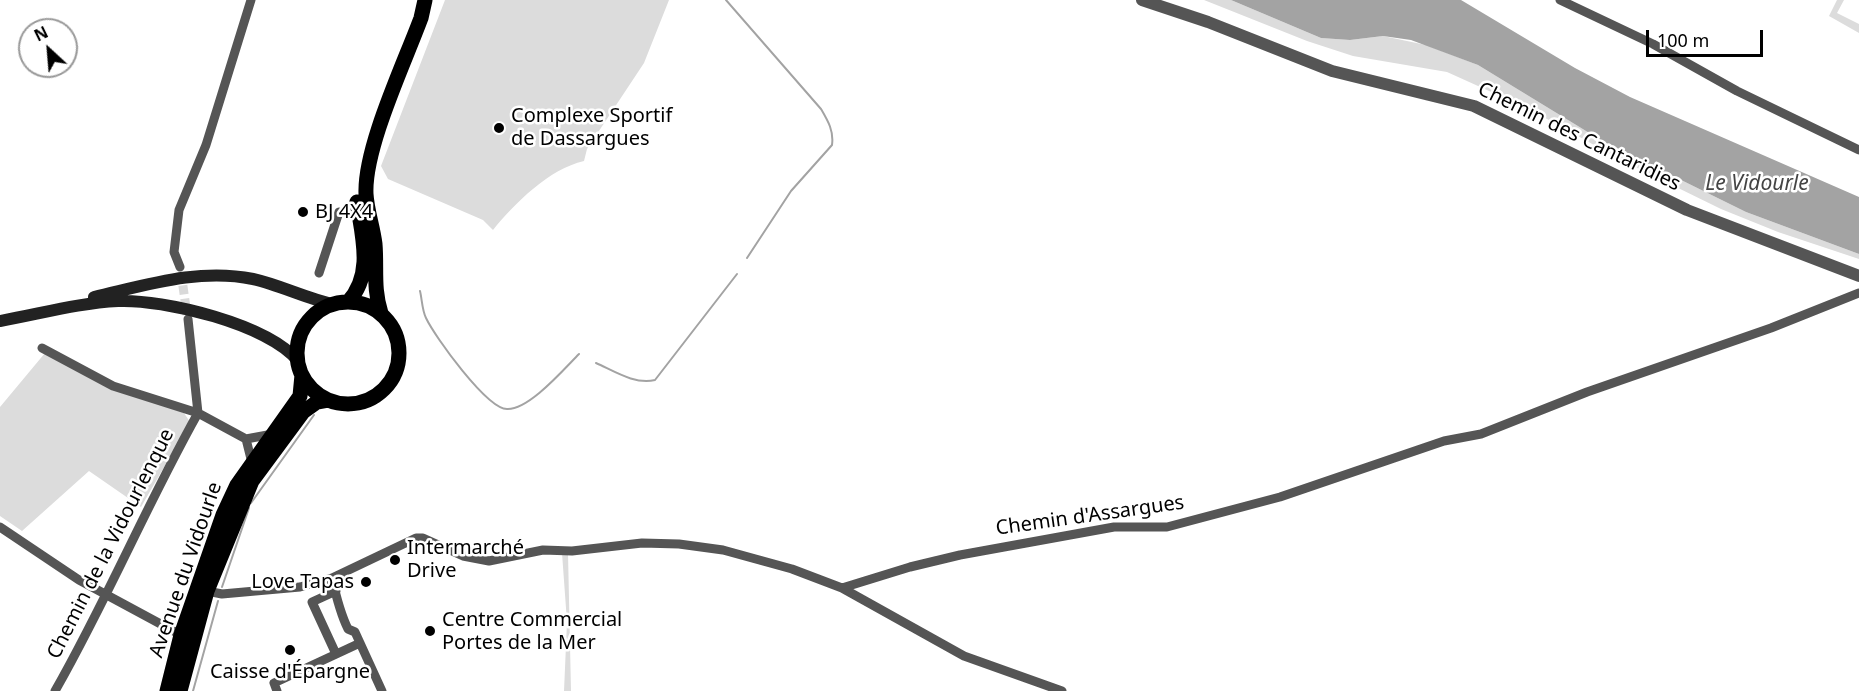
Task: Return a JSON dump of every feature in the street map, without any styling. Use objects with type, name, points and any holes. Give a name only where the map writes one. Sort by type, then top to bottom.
[{"type":"main road","points":[[300,368],[298,343],[305,326],[316,313],[340,303],[361,284],[364,249],[357,201],[361,157],[416,16],[424,4]]},
{"type":"main road","points":[[381,313],[375,291],[375,242],[367,206],[367,175],[374,147],[424,4]]},
{"type":"main road","points":[[0,321],[77,304],[138,302],[204,314],[240,326],[275,342],[300,368],[316,392],[328,400],[350,404],[361,402],[381,392],[395,374],[400,352],[398,341],[388,321],[381,313],[368,305],[340,303],[265,282],[218,275],[158,282],[84,300],[77,304]]},
{"type":"main road","name":"Avenue du Vidourle","points":[[167,691],[181,636],[223,515],[237,485],[300,396],[300,368]]},
{"type":"main road","name":"Avenue du Vidourle","points":[[180,691],[207,591],[252,481],[303,412],[317,402],[328,400]]},
{"type":"street","points":[[180,267],[174,252],[179,210],[206,145],[251,0]]},
{"type":"street","name":"Chemin des Cantaridies","points":[[1142,0],[1208,22],[1332,71],[1474,106],[1687,210],[1859,276]]},
{"type":"street","points":[[1560,0],[1653,44],[1737,91],[1859,150]]},
{"type":"street","points":[[319,273],[339,212]]},
{"type":"street","name":"Chemin d'Assargues","points":[[842,588],[940,560],[1114,527],[1167,527],[1280,497],[1444,441],[1481,434],[1608,385],[1771,328],[1859,292]]},
{"type":"street","points":[[188,319],[198,413]]},
{"type":"street","points":[[42,348],[113,386],[198,413],[246,439],[273,434]]},
{"type":"street","name":"Chemin de la Vidourlenque","points":[[55,691],[106,596],[150,502],[198,413]]},
{"type":"street","points":[[246,439],[252,463]]},
{"type":"street","points":[[0,527],[106,596],[181,636]]},
{"type":"street","points":[[207,591],[222,594],[300,587],[332,578],[416,538],[423,538],[463,556],[489,561],[543,550],[572,551],[642,543],[690,546],[723,550],[792,569],[842,588],[964,656],[1062,691]]},
{"type":"street","points":[[332,578],[343,618],[348,629],[355,632],[382,691]]},
{"type":"street","points":[[336,591],[312,602],[336,654]]},
{"type":"street","points":[[277,691],[274,683],[360,643]]},
{"type":"shaded area","name":"Complexe Sportif de Dassargues","points":[[445,0],[669,0],[644,63],[587,149],[584,161],[558,171],[534,188],[493,230],[483,220],[388,179],[381,166]]},
{"type":"shaded area","points":[[1204,0],[1231,0],[1321,38],[1350,40],[1383,36],[1426,45],[1478,65],[1604,142],[1746,212],[1859,254],[1859,259],[1778,232],[1721,209],[1623,161],[1529,109],[1447,72],[1353,56],[1307,41]]},
{"type":"shaded area","points":[[1837,0],[1844,0],[1837,13],[1859,24],[1859,33],[1829,16]]},
{"type":"shaded area","points":[[45,353],[184,413],[190,422],[141,507],[89,471],[22,531],[0,516],[0,407]]},
{"type":"shaded area","points":[[562,553],[568,553],[571,691],[564,691],[567,622]]},
{"type":"water","name":"Le Vidourle","points":[[1231,0],[1461,0],[1575,68],[1630,97],[1859,197],[1859,254],[1746,212],[1604,142],[1478,65],[1411,40],[1383,36],[1350,40],[1321,38]]},
{"type":"waterway","points":[[726,0],[821,109],[832,135],[832,145],[791,191],[747,258]]},
{"type":"waterway","points":[[596,363],[632,379],[655,380],[737,274]]},
{"type":"waterway","points":[[420,291],[425,315],[431,327],[462,371],[498,406],[507,409],[516,408],[525,403],[546,388],[579,354]]},
{"type":"waterway","points":[[251,503],[314,415]]},
{"type":"waterway","points":[[222,587],[249,508]]},
{"type":"waterway","points":[[193,691],[218,601]]},
{"type":"tunnel","points":[[181,272],[187,315]]},
{"type":"place","name":"Complexe Sportif de Dassargues","points":[[499,128]]},
{"type":"place","name":"BJ 4X4","points":[[303,212]]},
{"type":"place","name":"Intermarché Drive","points":[[395,560]]},
{"type":"place","name":"Love Tapas","points":[[366,582]]},
{"type":"place","name":"Centre Commercial Portes de la Mer","points":[[430,631]]},
{"type":"place","name":"Caisse d'Épargne","points":[[290,650]]}]
